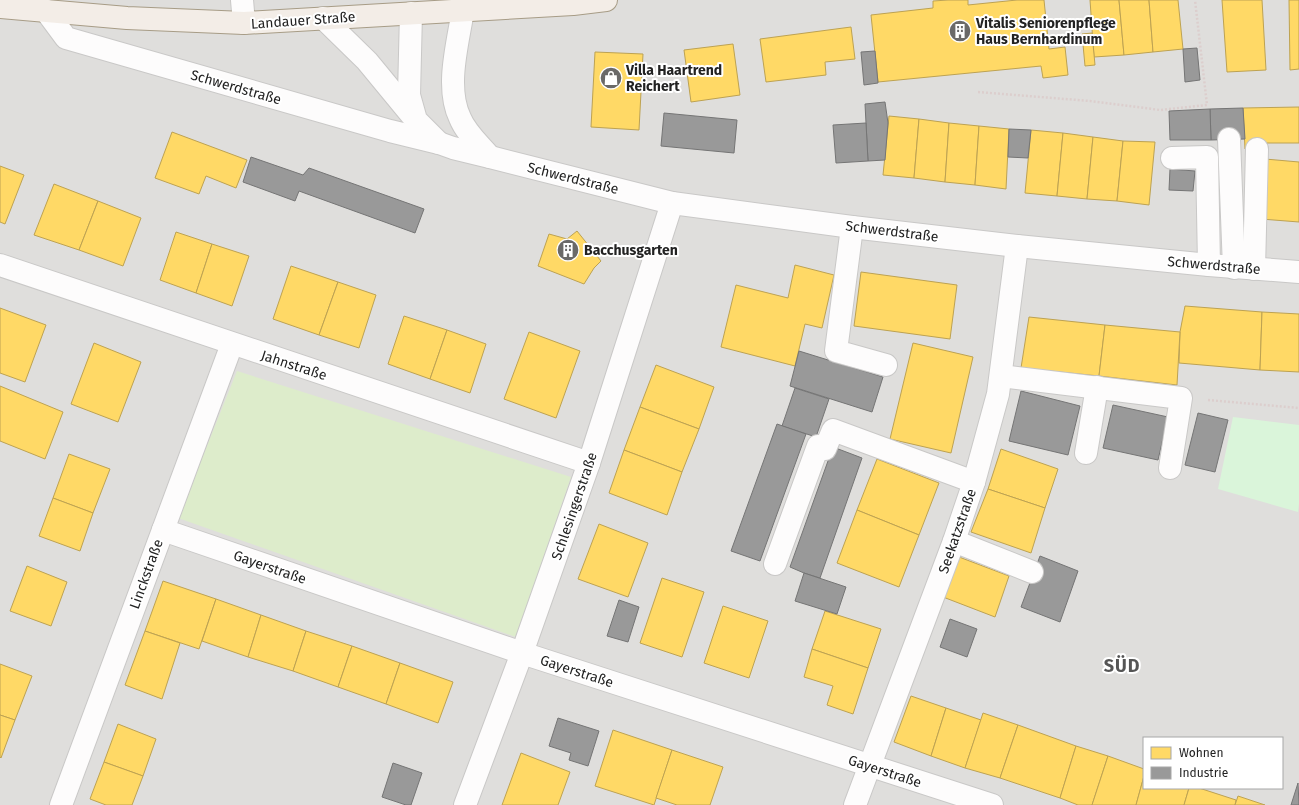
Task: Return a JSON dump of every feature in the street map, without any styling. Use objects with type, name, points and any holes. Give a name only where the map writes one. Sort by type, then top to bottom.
[{"type":"main road","name":"Landauer Straße","points":[[0,7],[127,18],[244,23],[573,4],[606,0]]},
{"type":"street","points":[[242,0],[244,23]]},
{"type":"street","points":[[463,10],[454,69],[454,97],[460,118],[470,134],[490,157]]},
{"type":"street","name":"Schwerdstraße","points":[[46,11],[66,38],[390,131],[672,203],[852,227],[1017,246],[1209,266],[1299,272]]},
{"type":"street","name":"Schwerdstraße","points":[[411,13],[409,95],[416,120]]},
{"type":"street","name":"Schwerdstraße","points":[[323,18],[367,61],[416,120],[438,143]]},
{"type":"street","points":[[1229,139],[1244,268]]},
{"type":"street","points":[[1244,268],[1257,149]]},
{"type":"street","points":[[1172,158],[1207,157],[1209,266]]},
{"type":"street","name":"Schlesingerstraße","points":[[465,805],[522,653],[589,463],[672,203]]},
{"type":"street","points":[[852,227],[836,351],[886,365]]},
{"type":"street","name":"Seekatzstraße","points":[[855,805],[954,541],[974,482],[998,394],[1017,246]]},
{"type":"street","name":"Jahnstraße","points":[[0,265],[589,463]]},
{"type":"street","name":"Linckstraße","points":[[61,805],[232,344]]},
{"type":"street","points":[[1001,376],[1181,398],[1170,468]]},
{"type":"street","points":[[1086,453],[1098,387]]},
{"type":"street","points":[[775,564],[818,446],[825,449],[833,430],[974,482]]},
{"type":"street","name":"Gayerstraße","points":[[163,530],[522,653],[870,766],[965,801],[992,805]]},
{"type":"street","points":[[954,541],[1032,572]]},
{"type":"path","points":[[978,92],[1090,101],[1160,110],[1207,105],[1195,0]]},
{"type":"path","points":[[1181,398],[1299,408]]},
{"type":"shaded area","points":[[0,0],[1299,0],[1299,805],[0,805]]},
{"type":"green space","points":[[237,371],[571,477],[516,637],[178,518]]},
{"type":"green space","points":[[1233,417],[1299,425],[1298,512],[1218,489]]},
{"type":"building: Wohnen","name":"Vitalis Seniorenpflege Haus Bernhardinum","points":[[968,0],[968,5],[1017,0],[1044,0],[1049,49],[1065,47],[1068,75],[1043,78],[1041,66],[878,82],[871,15],[933,8],[933,1]]},
{"type":"building: Wohnen","points":[[1090,0],[1119,0],[1124,55],[1094,57]]},
{"type":"building: Wohnen","points":[[1119,0],[1149,0],[1153,52],[1124,55]]},
{"type":"building: Wohnen","points":[[1149,0],[1178,0],[1183,49],[1153,52]]},
{"type":"building: Wohnen","points":[[1222,0],[1262,0],[1266,70],[1227,72]]},
{"type":"building: Wohnen","points":[[1289,0],[1299,0],[1299,69],[1290,70]]},
{"type":"building: Wohnen","points":[[851,27],[855,59],[825,62],[826,75],[766,82],[760,39]]},
{"type":"building: Wohnen","points":[[1092,33],[1095,65],[1085,66],[1082,34]]},
{"type":"building: Wohnen","points":[[733,44],[740,95],[691,102],[684,50]]},
{"type":"building: Wohnen","points":[[595,52],[643,54],[639,130],[591,127]]},
{"type":"building: Wohnen","points":[[1299,107],[1299,143],[1267,143],[1268,149],[1245,149],[1243,108]]},
{"type":"building: Wohnen","points":[[889,116],[919,119],[914,178],[883,175]]},
{"type":"building: Wohnen","points":[[919,119],[949,123],[945,182],[914,178]]},
{"type":"building: Wohnen","points":[[949,123],[979,126],[975,185],[945,182]]},
{"type":"building: Wohnen","points":[[979,126],[1009,129],[1006,189],[975,185]]},
{"type":"building: Wohnen","points":[[1031,130],[1063,133],[1057,196],[1025,193]]},
{"type":"building: Wohnen","points":[[172,132],[247,160],[236,188],[206,176],[199,194],[155,178]]},
{"type":"building: Wohnen","points":[[1063,133],[1093,137],[1087,199],[1057,196]]},
{"type":"building: Wohnen","points":[[1093,137],[1123,141],[1117,201],[1087,199]]},
{"type":"building: Wohnen","points":[[1123,141],[1155,142],[1149,205],[1117,201]]},
{"type":"building: Wohnen","points":[[1265,159],[1299,162],[1299,222],[1261,219]]},
{"type":"building: Wohnen","points":[[0,166],[24,175],[5,224],[0,222]]},
{"type":"building: Wohnen","points":[[54,184],[98,201],[79,250],[34,235]]},
{"type":"building: Wohnen","points":[[98,201],[141,218],[123,266],[79,250]]},
{"type":"building: Wohnen","name":"Bacchusgarten","points":[[577,231],[601,261],[594,268],[584,284],[538,266],[549,234],[567,239]]},
{"type":"building: Wohnen","points":[[176,232],[212,244],[196,293],[160,280]]},
{"type":"building: Wohnen","points":[[212,244],[249,256],[232,306],[196,293]]},
{"type":"building: Wohnen","points":[[795,265],[834,275],[822,328],[805,324],[795,366],[721,347],[736,285],[788,298]]},
{"type":"building: Wohnen","points":[[291,266],[338,282],[319,335],[273,319]]},
{"type":"building: Wohnen","points":[[861,272],[957,285],[950,339],[854,326]]},
{"type":"building: Wohnen","points":[[338,282],[376,295],[359,348],[319,335]]},
{"type":"building: Wohnen","points":[[1185,306],[1262,312],[1260,370],[1179,363],[1180,332]]},
{"type":"building: Wohnen","points":[[0,308],[46,325],[25,382],[0,373]]},
{"type":"building: Wohnen","points":[[1262,312],[1299,314],[1299,372],[1260,370]]},
{"type":"building: Wohnen","points":[[404,316],[447,330],[430,379],[388,364]]},
{"type":"building: Wohnen","points":[[1029,317],[1105,325],[1099,376],[1021,368]]},
{"type":"building: Wohnen","points":[[1105,325],[1180,332],[1177,385],[1099,376]]},
{"type":"building: Wohnen","points":[[447,330],[486,344],[470,393],[430,379]]},
{"type":"building: Wohnen","points":[[529,332],[580,351],[556,418],[504,399]]},
{"type":"building: Wohnen","points":[[94,343],[141,362],[118,422],[71,404]]},
{"type":"building: Wohnen","points":[[913,343],[973,357],[951,453],[890,439]]},
{"type":"building: Wohnen","points":[[656,365],[714,387],[699,429],[640,407]]},
{"type":"building: Wohnen","points":[[0,386],[63,412],[45,459],[0,441]]},
{"type":"building: Wohnen","points":[[640,407],[699,429],[682,472],[624,450]]},
{"type":"building: Wohnen","points":[[1001,449],[1058,469],[1045,508],[988,489]]},
{"type":"building: Wohnen","points":[[624,450],[682,472],[667,515],[609,493]]},
{"type":"building: Wohnen","points":[[69,454],[110,469],[93,513],[53,498]]},
{"type":"building: Wohnen","points":[[877,459],[939,483],[919,535],[857,510]]},
{"type":"building: Wohnen","points":[[988,489],[1045,508],[1031,553],[971,532]]},
{"type":"building: Wohnen","points":[[53,498],[93,513],[80,551],[39,536]]},
{"type":"building: Wohnen","points":[[857,510],[919,535],[899,587],[837,563]]},
{"type":"building: Wohnen","points":[[599,524],[648,543],[628,597],[578,579]]},
{"type":"building: Wohnen","points":[[959,557],[1009,576],[995,617],[943,597]]},
{"type":"building: Wohnen","points":[[27,566],[67,582],[51,626],[10,611]]},
{"type":"building: Wohnen","points":[[662,578],[704,592],[682,657],[640,643]]},
{"type":"building: Wohnen","points":[[163,581],[216,599],[199,649],[145,631]]},
{"type":"building: Wohnen","points":[[216,599],[261,615],[248,657],[202,641]]},
{"type":"building: Wohnen","points":[[723,606],[768,621],[749,678],[704,663]]},
{"type":"building: Wohnen","points":[[825,611],[881,629],[868,668],[812,649]]},
{"type":"building: Wohnen","points":[[261,615],[306,631],[293,671],[248,657]]},
{"type":"building: Wohnen","points":[[145,631],[180,643],[162,699],[125,685]]},
{"type":"building: Wohnen","points":[[306,631],[352,646],[338,687],[293,671]]},
{"type":"building: Wohnen","points":[[352,646],[400,663],[386,704],[338,687]]},
{"type":"building: Wohnen","points":[[812,649],[868,668],[853,714],[827,705],[833,686],[804,677]]},
{"type":"building: Wohnen","points":[[400,663],[453,682],[438,723],[386,704]]},
{"type":"building: Wohnen","points":[[0,664],[32,676],[15,720],[0,715]]},
{"type":"building: Wohnen","points":[[911,696],[946,708],[931,756],[894,742]]},
{"type":"building: Wohnen","points":[[946,708],[981,720],[965,768],[931,756]]},
{"type":"building: Wohnen","points":[[983,713],[1018,725],[1000,778],[965,768]]},
{"type":"building: Wohnen","points":[[0,715],[15,720],[1,758],[0,757]]},
{"type":"building: Wohnen","points":[[118,724],[156,739],[143,776],[104,762]]},
{"type":"building: Wohnen","points":[[1018,725],[1076,746],[1060,798],[1000,778]]},
{"type":"building: Wohnen","points":[[613,730],[672,750],[654,805],[595,786]]},
{"type":"building: Wohnen","points":[[1076,746],[1108,756],[1092,805],[1078,805],[1060,798]]},
{"type":"building: Wohnen","points":[[672,750],[723,767],[710,805],[677,805],[656,798]]},
{"type":"building: Wohnen","points":[[521,753],[570,772],[558,805],[502,805]]},
{"type":"building: Wohnen","points":[[1108,756],[1143,769],[1143,780],[1136,805],[1092,805]]},
{"type":"building: Wohnen","points":[[104,762],[143,776],[132,805],[106,805],[90,799]]},
{"type":"building: Wohnen","points":[[1143,780],[1143,789],[1189,789],[1184,805],[1136,805]]},
{"type":"building: Wohnen","points":[[1189,789],[1202,789],[1236,800],[1235,805],[1184,805]]},
{"type":"building: Wohnen","points":[[1238,796],[1265,805],[1235,805]]},
{"type":"building: Industrie","points":[[1197,48],[1200,80],[1185,82],[1183,49]]},
{"type":"building: Industrie","points":[[875,51],[878,83],[864,85],[861,52]]},
{"type":"building: Industrie","points":[[885,102],[888,123],[885,160],[868,161],[865,104]]},
{"type":"building: Industrie","points":[[1243,108],[1245,139],[1211,140],[1210,109]]},
{"type":"building: Industrie","points":[[1210,109],[1211,140],[1170,140],[1169,111]]},
{"type":"building: Industrie","points":[[664,113],[737,120],[734,153],[661,146]]},
{"type":"building: Industrie","points":[[866,123],[868,161],[836,163],[833,125]]},
{"type":"building: Industrie","points":[[1009,129],[1031,130],[1028,158],[1008,157]]},
{"type":"building: Industrie","points":[[251,157],[303,175],[309,168],[424,209],[415,233],[299,191],[295,201],[243,182]]},
{"type":"building: Industrie","points":[[1170,169],[1195,171],[1193,191],[1169,190]]},
{"type":"building: Industrie","points":[[799,351],[883,377],[872,412],[790,386]]},
{"type":"building: Industrie","points":[[795,388],[829,399],[816,437],[782,426]]},
{"type":"building: Industrie","points":[[1021,391],[1080,406],[1068,455],[1009,441]]},
{"type":"building: Industrie","points":[[1113,405],[1168,417],[1158,460],[1103,448]]},
{"type":"building: Industrie","points":[[1198,413],[1228,420],[1215,472],[1185,465]]},
{"type":"building: Industrie","points":[[777,424],[806,434],[760,561],[731,551]]},
{"type":"building: Industrie","points":[[833,447],[862,458],[820,578],[790,567]]},
{"type":"building: Industrie","points":[[1040,556],[1078,571],[1060,622],[1021,607]]},
{"type":"building: Industrie","points":[[804,573],[846,587],[837,614],[795,601]]},
{"type":"building: Industrie","points":[[619,600],[639,607],[628,642],[607,636]]},
{"type":"building: Industrie","points":[[950,619],[977,629],[967,657],[940,647]]},
{"type":"building: Industrie","points":[[558,718],[599,731],[588,766],[569,760],[571,753],[549,746]]},
{"type":"building: Industrie","points":[[393,763],[422,773],[411,805],[406,805],[382,797]]},
{"type":"building: Industrie","points":[[1298,783],[1299,805],[1291,805]]},
{"type":"place","name":"Vitalis Seniorenpflege Haus Bernhardinum","points":[[960,31]]},
{"type":"place","name":"Villa Haartrend Reichert","points":[[611,78]]},
{"type":"place","name":"Bacchusgarten","points":[[568,250]]},
{"type":"district","name":"SÜD","points":[[1122,666]]}]
